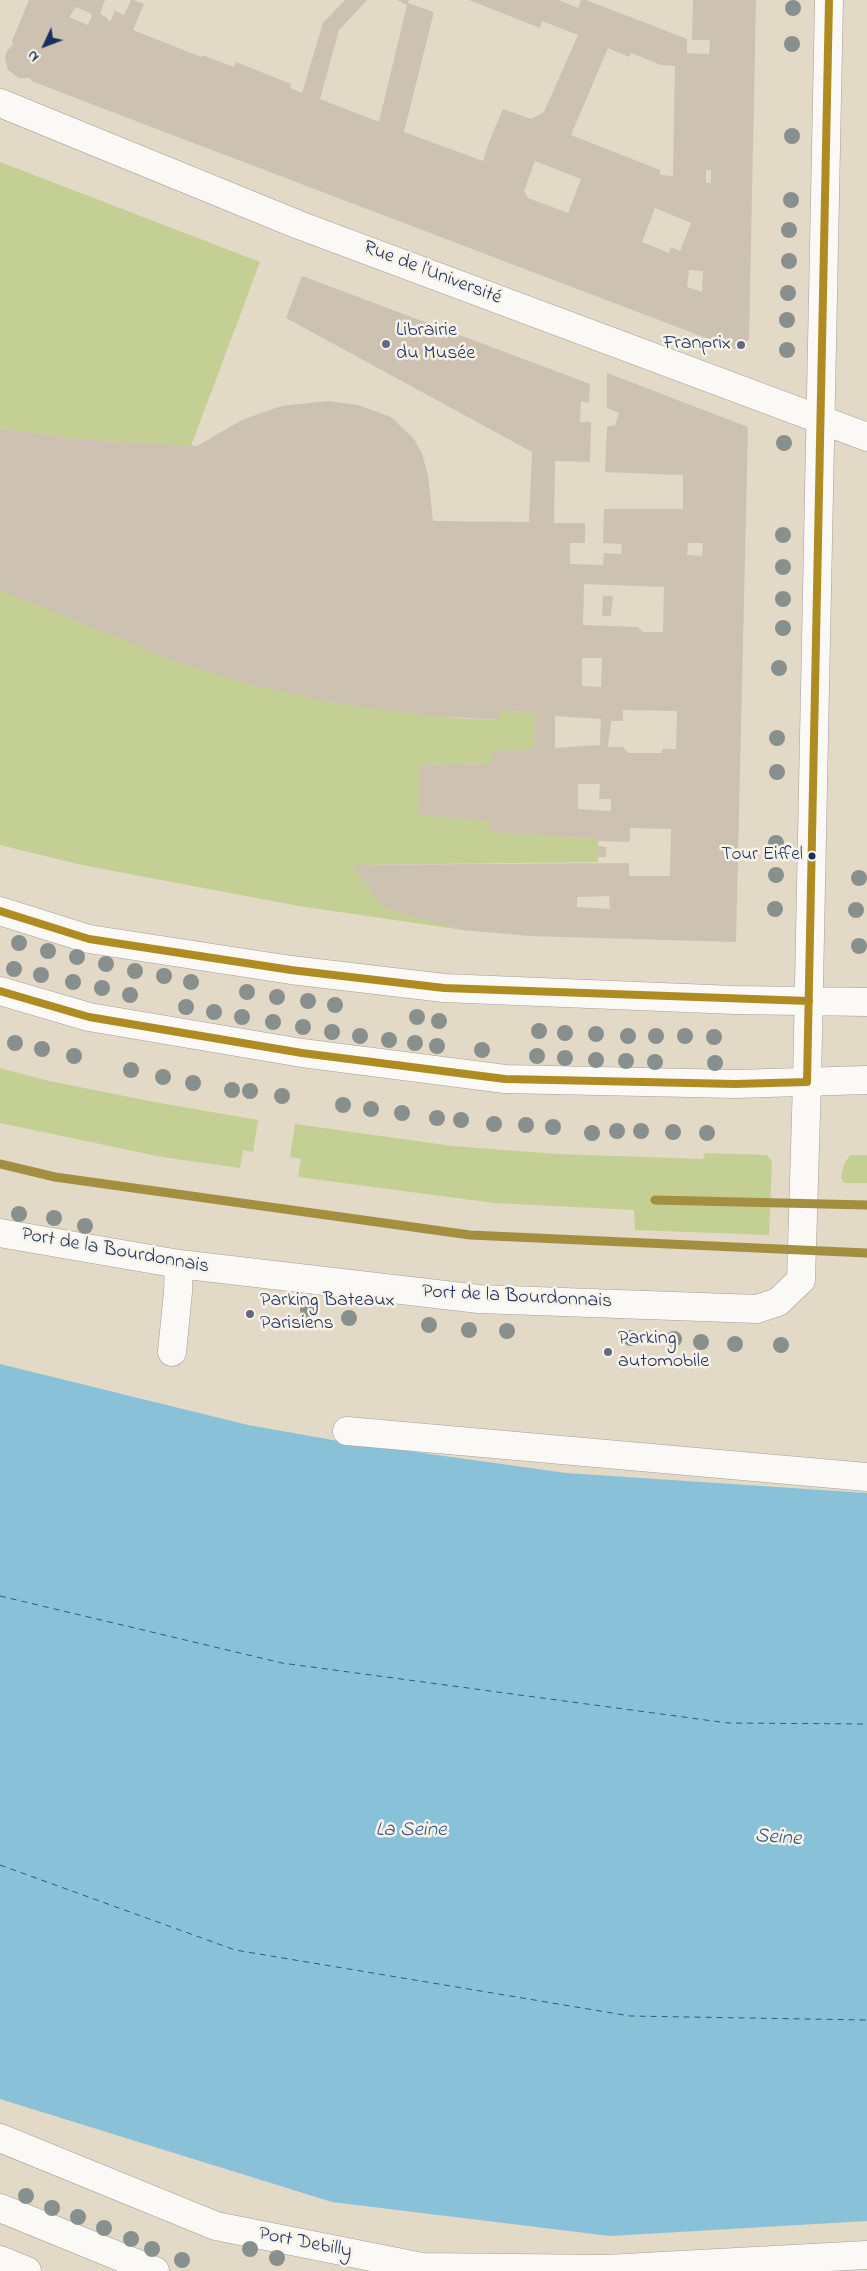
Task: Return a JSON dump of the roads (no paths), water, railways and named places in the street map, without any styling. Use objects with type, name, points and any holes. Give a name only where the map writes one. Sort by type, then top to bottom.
[{"type":"main road","name":"Port de la Bourdonnais","points":[[0,1233],[179,1264],[479,1299],[757,1309],[778,1302],[801,1280],[809,1001],[829,0]]},
{"type":"main road","name":"Rue de l'Université","points":[[0,103],[299,225],[867,437]]},
{"type":"main road","points":[[0,911],[89,939],[291,970],[444,988],[734,1000],[867,1002]]},
{"type":"main road","points":[[0,991],[89,1017],[302,1053],[505,1079],[735,1084],[867,1080]]},
{"type":"main road","points":[[172,1352],[179,1264]]},
{"type":"main road","points":[[347,1431],[867,1477]]},
{"type":"main road","name":"Port Debilly","points":[[0,2138],[216,2226],[422,2267],[606,2269],[867,2254]]},
{"type":"main road","points":[[0,2208],[156,2271]]},
{"type":"main road","points":[[0,2260],[27,2271]]},
{"type":"water","name":"La Seine","points":[[0,1364],[248,1425],[344,1442],[566,1473],[867,1493],[867,2221],[610,2236],[332,2202],[0,2099]]},
{"type":"place","name":"Librairie du Musée","points":[[386,344]]},
{"type":"place","name":"Franprix","points":[[741,345]]},
{"type":"place","name":"Tour Eiffel","points":[[812,856]]},
{"type":"place","name":"Parking Bateaux Parisiens","points":[[250,1314]]},
{"type":"place","name":"Parking automobile","points":[[608,1352]]},
{"type":"water label","name":"Seine","points":[[778,1839]]}]
